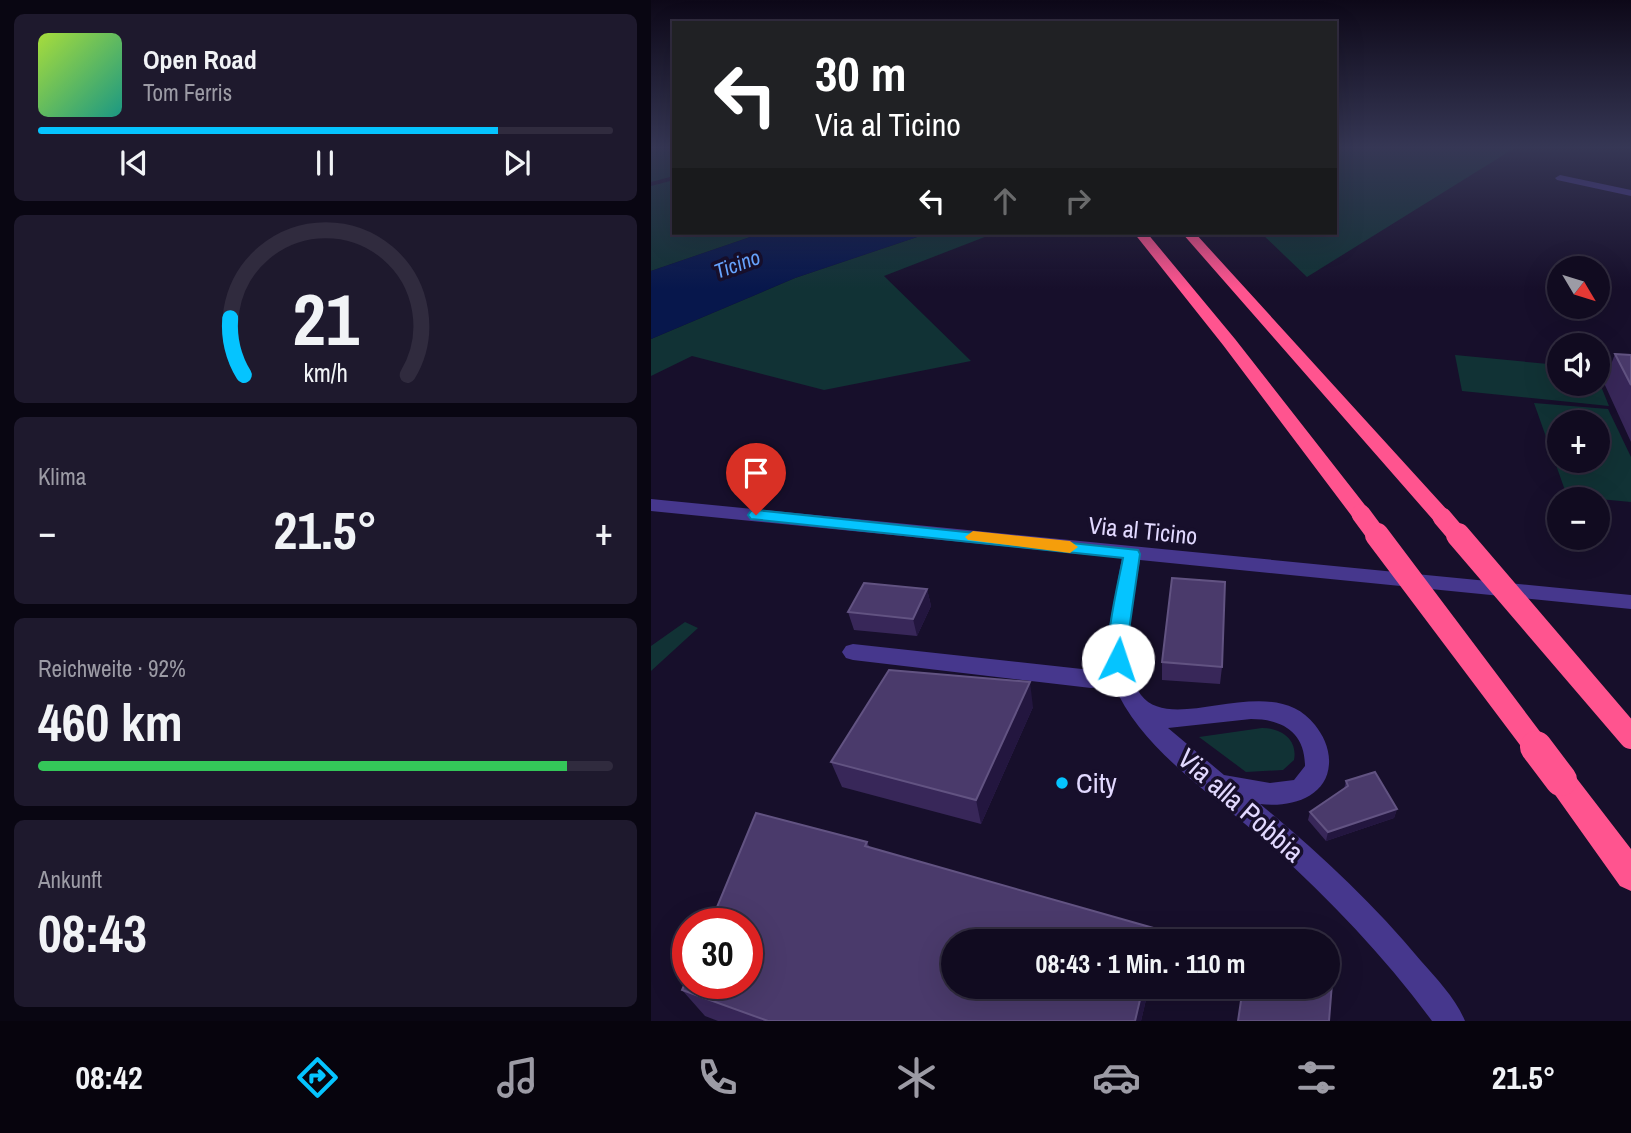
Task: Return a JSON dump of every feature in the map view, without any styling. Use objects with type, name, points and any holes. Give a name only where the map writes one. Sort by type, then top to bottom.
[{"type":"highway","points":[[1142,235],[1229,342],[1361,514],[1631,875]]},
{"type":"highway","points":[[1190,235],[1442,517],[1631,737]]},
{"type":"street","name":"Via al Ticino","points":[[651,505],[1631,602]]},
{"type":"street","name":"Via alla Pobbia","points":[[1132,554],[1119,630],[1118,660],[1133,701],[1167,742],[1301,855],[1341,894],[1389,946],[1450,1021]]},
{"type":"street","points":[[853,652],[1091,679],[1122,676]]},
{"type":"street","points":[[1133,701],[1158,717],[1173,719],[1273,711],[1303,724],[1313,736],[1318,751],[1318,765],[1312,778],[1301,788],[1271,795],[1218,784]]},
{"type":"green space","points":[[651,194],[672,194],[672,235],[756,235],[651,271]]},
{"type":"green space","points":[[1337,194],[1441,194],[1307,277],[1263,235],[1337,235]]},
{"type":"green space","points":[[923,235],[990,235],[884,276],[971,361],[824,390],[692,356],[651,376],[651,339],[795,278]]},
{"type":"green space","points":[[1455,355],[1547,364],[1547,396],[1605,396],[1609,406],[1462,391]]},
{"type":"green space","points":[[1534,403],[1608,409],[1547,410],[1547,440]]},
{"type":"green space","points":[[1610,413],[1631,457],[1631,502],[1610,500],[1610,487],[1564,487],[1559,473],[1610,473]]},
{"type":"green space","points":[[685,622],[698,628],[651,671],[651,646]]},
{"type":"green space","points":[[1262,728],[1276,730],[1291,741],[1294,760],[1283,770],[1246,772],[1199,737]]},
{"type":"water","name":"Ticino","points":[[756,235],[923,235],[795,278],[651,339],[651,271]]},
{"type":"building","points":[[1615,354],[1631,355],[1631,385]]},
{"type":"building","points":[[1172,578],[1225,582],[1222,667],[1162,662]]},
{"type":"building","points":[[864,583],[927,589],[913,619],[848,612]]},
{"type":"building","points":[[889,670],[1030,682],[976,800],[831,762]]},
{"type":"building","points":[[1375,772],[1397,809],[1328,832],[1310,812],[1348,786],[1346,781]]},
{"type":"building","points":[[756,813],[867,842],[865,846],[1157,929],[941,929],[941,999],[1140,999],[1135,1021],[768,1021],[707,999],[763,999],[763,908],[717,908]]},
{"type":"building","points":[[1241,999],[1331,999],[1329,1021],[1238,1021]]},
{"type":"slow traffic","points":[[973,537],[1070,547]]},
{"type":"place","name":"City","points":[[1062,783]]},
{"type":"route","points":[[756,515],[1132,554],[1119,630],[1118,660]]}]
